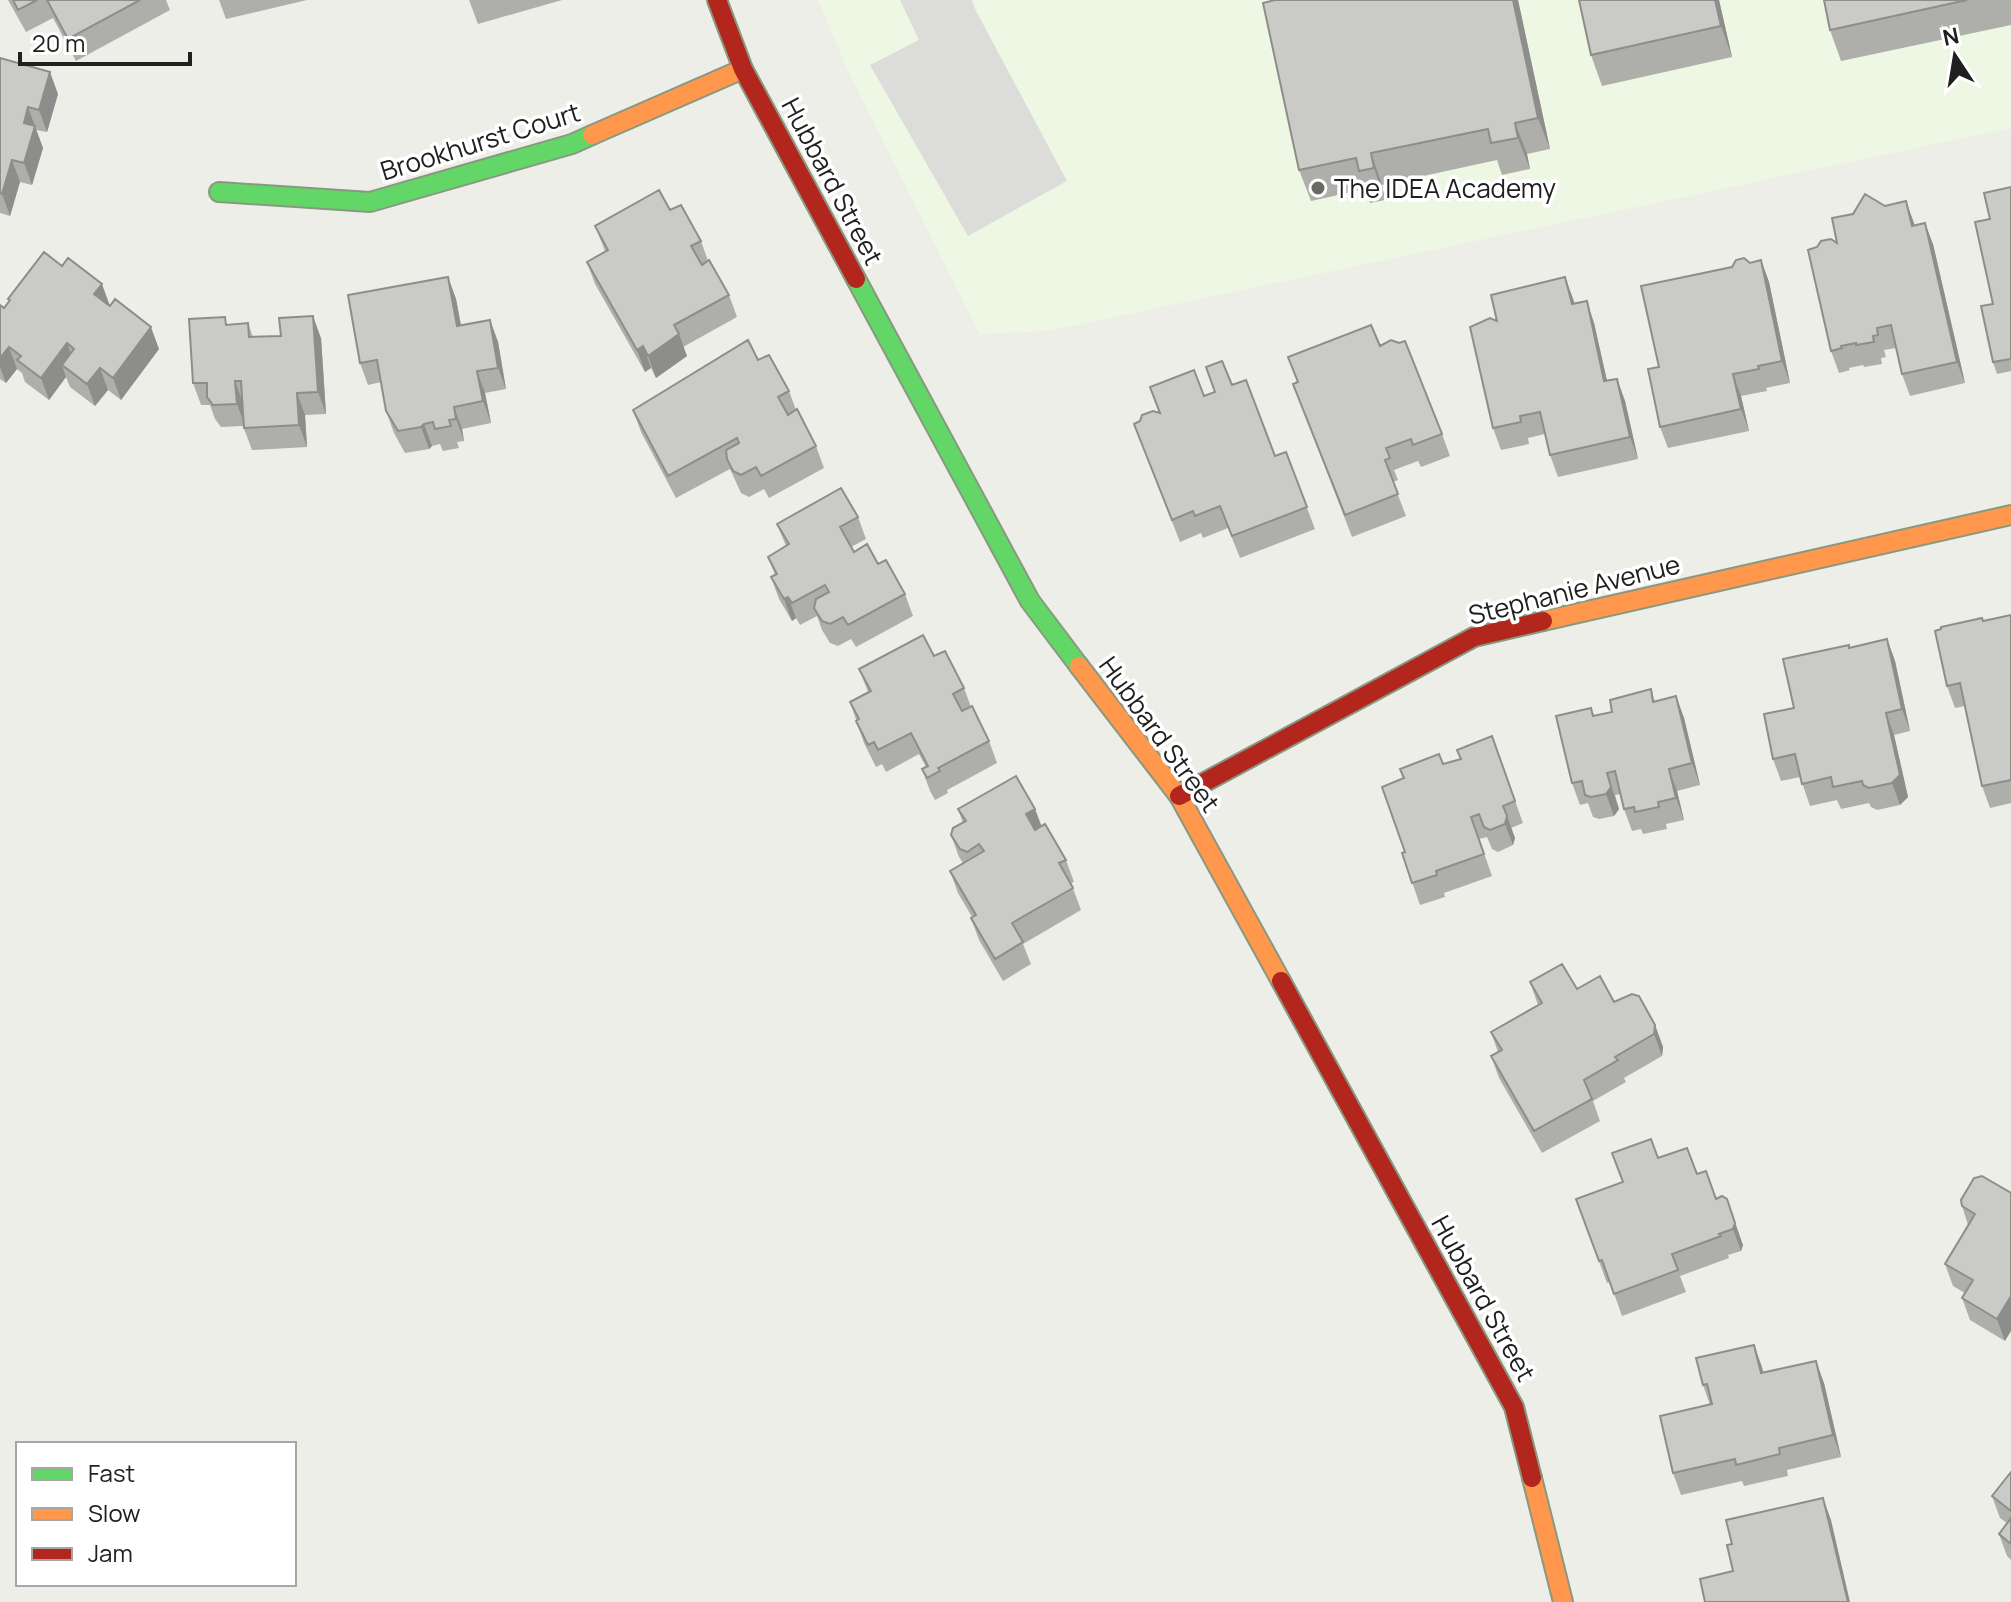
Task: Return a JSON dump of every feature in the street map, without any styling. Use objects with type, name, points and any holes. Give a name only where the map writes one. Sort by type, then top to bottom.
[{"type":"street","name":"Hubbard Street","points":[[717,0],[743,69],[1030,601],[1179,796],[1514,1407],[1563,1602]]},
{"type":"street","name":"Brookhurst Court","points":[[219,192],[370,202],[572,144],[743,69]]},
{"type":"street","name":"Stephanie Avenue","points":[[1179,796],[1474,637],[2011,515]]},
{"type":"shaded area","name":"The IDEA Academy","points":[[818,0],[2011,0],[2011,128],[1048,331],[980,334],[849,73]]},
{"type":"shaded area","points":[[900,0],[972,0],[1067,181],[968,236],[870,65],[919,40]]},
{"type":"building","points":[[13,0],[37,0],[18,10]]},
{"type":"building","points":[[47,0],[140,0],[68,39]]},
{"type":"building","points":[[1275,0],[1513,0],[1538,118],[1515,123],[1518,138],[1491,143],[1488,129],[1371,153],[1374,168],[1359,171],[1356,158],[1299,170],[1263,3]]},
{"type":"building","points":[[1579,0],[1715,0],[1721,26],[1591,55]]},
{"type":"building","points":[[1824,0],[1967,0],[1830,30]]},
{"type":"building","points":[[0,58],[50,72],[39,110],[28,107],[24,123],[35,126],[24,163],[12,160],[2,194],[0,193]]},
{"type":"building","points":[[2011,187],[2011,359],[1993,362],[1981,306],[1993,304],[1975,222],[1990,219],[1984,193]]},
{"type":"building","points":[[659,190],[670,210],[681,205],[701,241],[691,246],[702,265],[709,260],[729,295],[674,325],[679,334],[648,356],[643,346],[637,350],[587,262],[608,250],[595,226]]},
{"type":"building","points":[[1865,194],[1885,206],[1906,201],[1912,226],[1925,223],[1957,362],[1902,374],[1891,325],[1877,328],[1878,335],[1873,336],[1874,342],[1841,346],[1831,351],[1808,250],[1817,247],[1821,241],[1831,239],[1837,243],[1832,218],[1853,214]]},
{"type":"building","points":[[44,252],[62,266],[68,258],[102,284],[94,294],[110,306],[115,299],[151,327],[113,378],[100,368],[87,384],[62,365],[74,349],[67,343],[41,378],[17,360],[21,356],[9,347],[0,358],[0,305],[4,308]]},
{"type":"building","points":[[1744,258],[1750,263],[1761,260],[1782,361],[1733,374],[1741,409],[1660,427],[1648,369],[1659,367],[1641,286],[1732,267],[1736,260]]},
{"type":"building","points":[[448,277],[457,326],[490,320],[498,368],[477,371],[483,401],[454,407],[456,419],[449,420],[451,426],[435,429],[433,422],[398,431],[386,411],[377,360],[360,363],[348,295]]},
{"type":"building","points":[[1565,277],[1572,304],[1587,301],[1604,381],[1617,379],[1630,437],[1550,455],[1540,412],[1520,416],[1521,422],[1493,428],[1470,327],[1490,318],[1497,321],[1491,295]]},
{"type":"building","points":[[313,316],[318,392],[297,393],[299,425],[244,428],[241,381],[235,381],[237,404],[213,405],[207,397],[207,383],[193,383],[189,319],[225,317],[226,325],[248,323],[249,337],[281,336],[279,318]]},
{"type":"building","points":[[1371,325],[1380,346],[1391,340],[1399,343],[1405,341],[1442,434],[1413,445],[1411,439],[1386,448],[1390,458],[1385,460],[1398,494],[1345,515],[1293,384],[1298,382],[1288,357]]},
{"type":"building","points":[[748,340],[758,360],[769,355],[789,391],[778,397],[788,415],[797,409],[816,446],[761,476],[756,467],[741,475],[733,471],[726,450],[739,443],[737,438],[668,476],[633,410]]},
{"type":"building","points":[[1222,361],[1232,385],[1246,380],[1275,456],[1286,452],[1307,507],[1232,536],[1220,506],[1195,516],[1193,511],[1172,520],[1134,424],[1140,421],[1142,415],[1153,411],[1160,413],[1150,387],[1194,370],[1204,396],[1215,392],[1206,367]]},
{"type":"building","points":[[841,488],[858,517],[840,527],[854,552],[867,544],[878,564],[886,560],[905,594],[848,625],[843,617],[830,624],[822,621],[814,608],[816,599],[829,592],[825,585],[792,603],[788,597],[784,599],[771,577],[777,574],[768,557],[789,544],[777,524]]},
{"type":"building","points":[[2011,615],[2011,780],[1982,786],[1960,683],[1947,686],[1935,631],[1982,618],[1983,621]]},
{"type":"building","points":[[923,635],[934,656],[945,651],[964,688],[953,694],[962,711],[972,706],[989,741],[938,768],[940,771],[927,778],[922,769],[928,766],[911,733],[878,750],[874,742],[868,745],[850,702],[871,691],[859,669]]},
{"type":"building","points":[[1887,639],[1902,709],[1886,713],[1900,775],[1892,783],[1869,788],[1862,781],[1833,787],[1831,777],[1802,784],[1795,754],[1773,759],[1764,714],[1794,708],[1783,659]]},
{"type":"building","points":[[1651,689],[1653,702],[1676,696],[1692,763],[1669,769],[1676,798],[1658,802],[1659,807],[1635,812],[1634,807],[1624,809],[1615,771],[1607,773],[1611,787],[1606,794],[1585,795],[1582,781],[1572,783],[1556,716],[1591,708],[1593,716],[1612,712],[1610,700]]},
{"type":"building","points":[[1492,736],[1515,801],[1503,806],[1507,816],[1505,824],[1490,830],[1484,827],[1479,814],[1471,817],[1484,854],[1412,883],[1402,853],[1405,852],[1382,787],[1404,778],[1400,769],[1439,754],[1443,764],[1461,759],[1457,750]]},
{"type":"building","points":[[1016,776],[1035,809],[1026,814],[1035,830],[1045,824],[1066,860],[1059,863],[1073,888],[1012,923],[1023,942],[995,959],[971,918],[976,915],[950,871],[984,851],[979,844],[967,852],[960,849],[951,835],[953,828],[966,821],[958,809]]},
{"type":"building","points":[[1562,964],[1577,989],[1600,976],[1614,1002],[1632,994],[1639,996],[1655,1025],[1654,1034],[1584,1080],[1592,1099],[1534,1131],[1491,1056],[1502,1050],[1491,1032],[1542,1003],[1530,982]]},
{"type":"building","points":[[1651,1139],[1658,1158],[1687,1148],[1697,1174],[1706,1171],[1716,1199],[1722,1196],[1727,1199],[1735,1223],[1733,1229],[1719,1234],[1721,1236],[1672,1254],[1678,1270],[1614,1294],[1576,1199],[1623,1182],[1612,1153]]},
{"type":"building","points":[[1982,1176],[2011,1193],[2011,1296],[1997,1319],[1962,1298],[1973,1280],[1945,1264],[1975,1214],[1962,1206],[1961,1200],[1974,1178]]},
{"type":"building","points":[[1754,1345],[1761,1373],[1816,1361],[1833,1435],[1779,1448],[1780,1454],[1736,1465],[1735,1459],[1673,1473],[1660,1416],[1712,1404],[1696,1358]]},
{"type":"building","points":[[2011,1472],[2011,1511],[1992,1496]]},
{"type":"building","points":[[1823,1498],[1848,1602],[1705,1602],[1700,1579],[1733,1571],[1727,1545],[1732,1544],[1726,1520]]},
{"type":"building","points":[[2011,1518],[2011,1544],[1999,1534]]},
{"type":"traffic: fast","points":[[219,192],[370,202],[572,144],[592,135]]},
{"type":"traffic: fast","points":[[856,279],[1030,601],[1079,666]]},
{"type":"traffic: slow","points":[[592,135],[743,69]]},
{"type":"traffic: slow","points":[[1543,621],[2011,515]]},
{"type":"traffic: slow","points":[[1079,666],[1179,796],[1281,981]]},
{"type":"traffic: slow","points":[[1532,1478],[1563,1602]]},
{"type":"traffic: jam","points":[[717,0],[743,69],[856,279]]},
{"type":"traffic: jam","points":[[1179,796],[1474,637],[1543,621]]},
{"type":"traffic: jam","points":[[1281,981],[1514,1407],[1532,1478]]},
{"type":"place","name":"The IDEA Academy","points":[[1318,188]]}]
